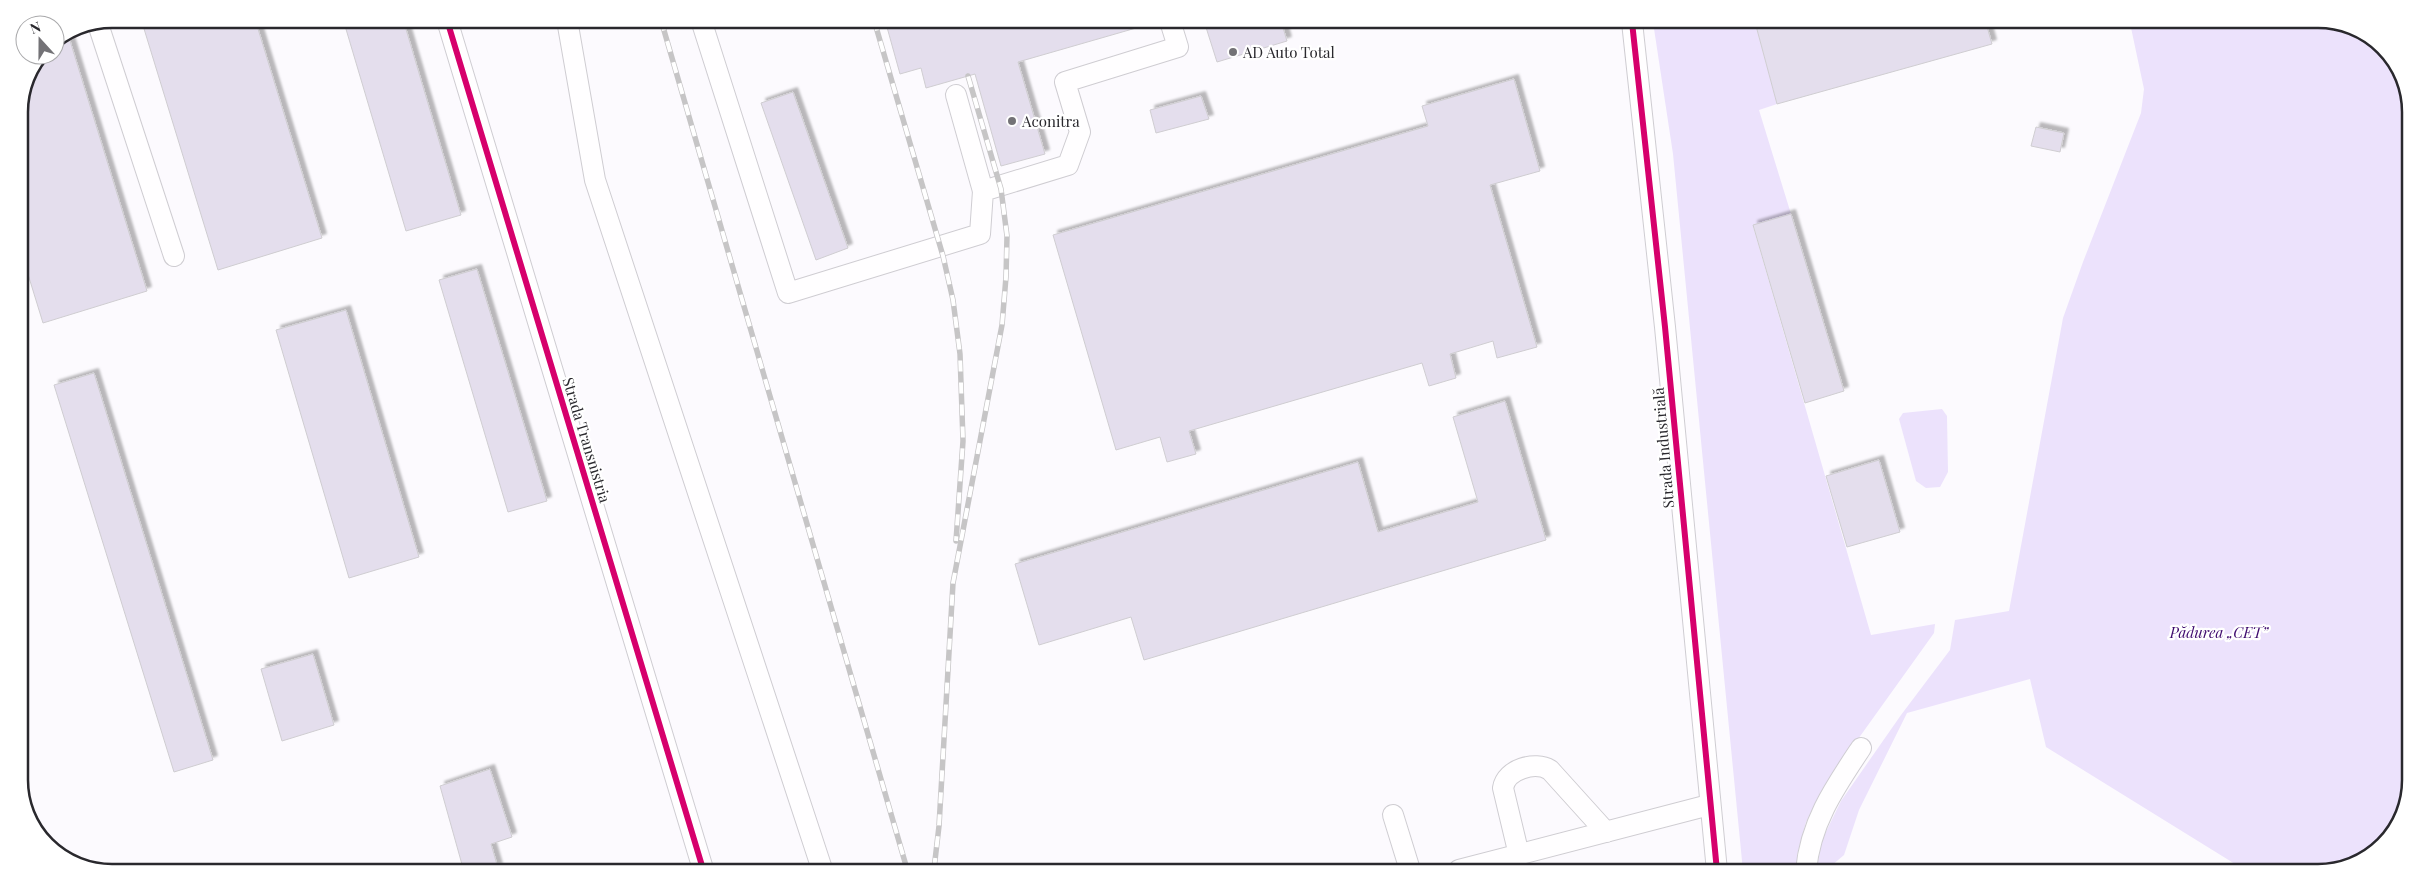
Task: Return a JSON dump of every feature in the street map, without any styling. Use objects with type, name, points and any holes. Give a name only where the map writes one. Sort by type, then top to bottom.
[{"type":"street","name":"Strada Transnistria","points":[[449,28],[701,864]]},
{"type":"street","points":[[568,28],[595,180],[820,864]]},
{"type":"street","points":[[703,28],[788,293],[980,234],[983,192],[956,95]]},
{"type":"street","points":[[983,192],[1068,165],[1080,132],[1065,82],[1178,47],[1172,28]]},
{"type":"street","name":"Strada Industrială","points":[[1633,28],[1665,327],[1709,805],[1716,864]]},
{"type":"street","points":[[99,29],[174,256]]},
{"type":"street","points":[[1807,864],[1810,840],[1818,819],[1834,788],[1861,748]]},
{"type":"street","points":[[1519,854],[1503,788],[1504,782],[1511,774],[1533,766],[1540,766],[1550,770],[1606,832]]},
{"type":"street","points":[[1482,864],[1709,805]]},
{"type":"street","points":[[1393,814],[1408,864]]},
{"type":"green space","points":[[1654,28],[1757,28],[1777,104],[1759,110],[1791,214],[1753,226],[1871,635],[1935,624],[1934,633],[1828,781],[1806,822],[1797,855],[1798,864],[1742,864],[1673,154]]},
{"type":"green space","name":"Pădurea „CET”","points":[[2131,28],[2330,28],[2356,36],[2374,48],[2385,60],[2398,84],[2402,106],[2402,780],[2401,796],[2394,817],[2374,843],[2341,861],[2319,864],[2235,864],[2046,747],[2030,679],[1907,713],[1859,810],[1844,855],[1833,864],[1818,864],[1821,842],[1841,801],[1901,715],[1950,650],[1955,620],[2009,611],[2063,318],[2141,113],[2144,89]]},
{"type":"green space","points":[[1942,409],[1947,416],[1948,472],[1940,487],[1926,488],[1916,481],[1899,419],[1903,413]]},
{"type":"building","points":[[144,28],[258,28],[322,238],[218,270]]},
{"type":"building","points":[[346,28],[406,28],[461,215],[406,231]]},
{"type":"building","name":"Aconitra","points":[[887,28],[1136,28],[1018,62],[1045,154],[1001,166],[975,74],[926,88],[921,68],[900,74]]},
{"type":"building","name":"AD Auto Total","points":[[1206,28],[1283,28],[1287,41],[1217,62]]},
{"type":"building","points":[[1757,28],[1987,28],[1992,44],[1777,104]]},
{"type":"building","points":[[70,39],[147,291],[43,323],[28,274],[28,111],[29,95],[34,79],[42,65],[65,65],[65,42]]},
{"type":"building","points":[[1514,79],[1540,171],[1490,185],[1537,347],[1497,358],[1493,341],[1450,354],[1456,378],[1429,386],[1422,363],[1189,431],[1196,454],[1167,462],[1160,437],[1116,450],[1053,235],[1428,126],[1422,106]]},
{"type":"building","points":[[793,92],[848,248],[816,260],[761,103]]},
{"type":"building","points":[[1201,96],[1209,119],[1156,133],[1150,110]]},
{"type":"building","points":[[2036,127],[2064,133],[2060,152],[2031,146]]},
{"type":"building","points":[[1791,214],[1844,391],[1805,403],[1753,225]]},
{"type":"building","points":[[477,269],[547,501],[508,512],[439,280]]},
{"type":"building","points":[[346,310],[419,557],[349,578],[276,330]]},
{"type":"building","points":[[94,373],[213,760],[174,772],[54,385]]},
{"type":"building","points":[[1505,401],[1546,540],[1144,660],[1131,617],[1039,645],[1015,564],[1358,462],[1378,532],[1478,502],[1453,417]]},
{"type":"building","points":[[1879,460],[1900,532],[1847,547],[1826,476]]},
{"type":"building","points":[[313,654],[334,725],[282,741],[261,669]]},
{"type":"building","points":[[490,769],[512,837],[491,844],[497,864],[462,864],[440,786]]},
{"type":"railway","points":[[663,28],[906,864]]},
{"type":"railway","points":[[876,28],[943,256],[953,300],[960,354],[963,441],[956,541]]},
{"type":"railway","points":[[935,864],[939,826],[953,583],[1002,325],[1006,277],[1007,236],[1001,189],[968,76]]},
{"type":"cycle path","points":[[449,28],[701,864]]},
{"type":"cycle path","points":[[1633,28],[1665,327],[1716,864]]},
{"type":"place","name":"AD Auto Total","points":[[1233,52]]},
{"type":"place","name":"Aconitra","points":[[1012,121]]}]
